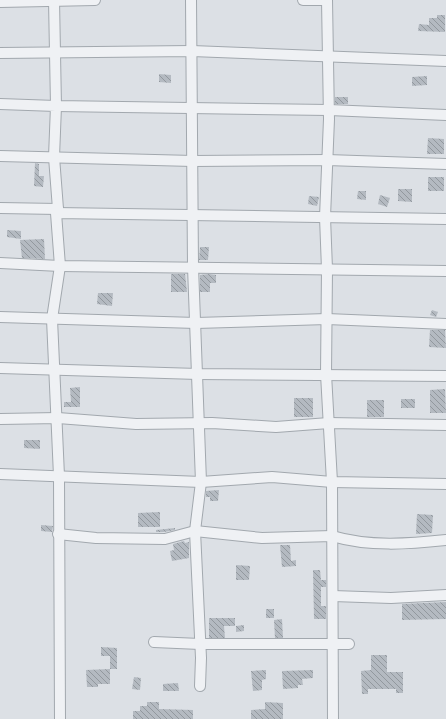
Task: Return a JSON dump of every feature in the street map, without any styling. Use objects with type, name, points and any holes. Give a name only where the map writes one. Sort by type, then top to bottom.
[{"type":"street","points":[[54,0],[56,106],[54,157],[58,211],[55,218],[60,266],[52,319],[58,418],[60,719]]},
{"type":"street","points":[[0,2],[95,0]]},
{"type":"street","points":[[191,0],[194,216],[193,267],[201,482],[195,531],[200,644],[200,686]]},
{"type":"street","points":[[303,0],[327,0],[328,110],[325,217],[327,269],[326,374],[332,482],[333,719]]},
{"type":"street","points":[[0,53],[192,51],[446,61]]},
{"type":"street","points":[[0,104],[192,109],[328,110],[446,115]]},
{"type":"street","points":[[0,156],[193,162],[327,160],[446,164]]},
{"type":"street","points":[[0,208],[194,216],[446,219]]},
{"type":"street","points":[[0,263],[60,266],[446,271]]},
{"type":"street","points":[[0,317],[196,323],[327,319],[446,324]]},
{"type":"street","points":[[0,368],[198,374],[446,376]]},
{"type":"street","points":[[0,419],[58,418],[136,424],[199,423],[276,427],[329,424],[446,425]]},
{"type":"street","points":[[0,474],[201,482],[272,477],[332,482],[446,484]]},
{"type":"street","points":[[58,534],[96,538],[165,539],[195,531],[262,538],[332,536],[343,539],[400,545],[446,540]]},
{"type":"street","points":[[333,596],[391,598],[446,595]]},
{"type":"street","points":[[154,642],[200,644],[349,644]]},
{"type":"building","points":[[437,15],[445,15],[445,32],[418,31],[419,24],[429,25],[429,18],[437,18]]},
{"type":"building","points":[[159,74],[171,75],[171,83],[159,82]]},
{"type":"building","points":[[427,76],[427,85],[412,86],[412,77]]},
{"type":"building","points":[[335,97],[348,97],[348,104],[335,104]]},
{"type":"building","points":[[428,138],[444,139],[444,154],[427,154]]},
{"type":"building","points":[[35,163],[39,164],[39,176],[44,176],[43,187],[34,186]]},
{"type":"building","points":[[428,177],[444,177],[444,191],[428,191]]},
{"type":"building","points":[[398,189],[412,189],[412,202],[398,201]]},
{"type":"building","points":[[358,191],[366,191],[366,200],[357,199]]},
{"type":"building","points":[[380,195],[390,198],[387,207],[378,204]]},
{"type":"building","points":[[309,196],[319,197],[317,206],[308,204]]},
{"type":"building","points":[[7,230],[21,231],[21,239],[7,237]]},
{"type":"building","points":[[44,239],[45,259],[22,258],[20,240]]},
{"type":"building","points":[[200,247],[209,247],[208,260],[199,260]]},
{"type":"building","points":[[171,274],[185,274],[187,292],[171,292]]},
{"type":"building","points":[[200,275],[216,275],[216,283],[210,283],[210,292],[200,292]]},
{"type":"building","points":[[98,293],[113,293],[112,306],[97,304]]},
{"type":"building","points":[[432,310],[438,312],[436,317],[430,315]]},
{"type":"building","points":[[430,330],[445,330],[446,348],[429,347]]},
{"type":"building","points":[[80,387],[80,407],[64,407],[64,402],[71,402],[70,388]]},
{"type":"building","points":[[445,389],[446,413],[430,413],[430,390]]},
{"type":"building","points":[[294,398],[313,398],[313,417],[294,417]]},
{"type":"building","points":[[401,399],[415,399],[415,408],[401,408]]},
{"type":"building","points":[[367,400],[384,400],[384,417],[367,417]]},
{"type":"building","points":[[24,440],[40,440],[40,449],[24,448]]},
{"type":"building","points":[[219,490],[218,501],[210,501],[210,497],[206,497],[206,491]]},
{"type":"building","points":[[160,512],[160,527],[138,527],[138,513]]},
{"type":"building","points":[[417,514],[433,515],[432,533],[416,534]]},
{"type":"building","points":[[41,525],[53,526],[52,532],[41,531]]},
{"type":"building","points":[[175,528],[175,530],[156,532],[156,530]]},
{"type":"building","points":[[184,541],[185,543],[189,542],[189,558],[172,561],[170,551],[174,550],[173,544]]},
{"type":"building","points":[[280,545],[290,545],[291,561],[296,560],[296,566],[282,567]]},
{"type":"building","points":[[236,565],[250,566],[249,580],[236,580]]},
{"type":"building","points":[[313,570],[320,570],[321,580],[326,580],[326,587],[321,587],[321,606],[326,606],[326,619],[314,619]]},
{"type":"building","points":[[446,602],[446,619],[402,620],[402,604]]},
{"type":"building","points":[[266,609],[274,609],[274,618],[266,618]]},
{"type":"building","points":[[209,618],[235,618],[235,626],[224,626],[225,638],[209,638]]},
{"type":"building","points":[[282,619],[283,638],[275,638],[274,620]]},
{"type":"building","points":[[244,625],[244,631],[236,632],[236,626]]},
{"type":"building","points":[[101,647],[117,648],[117,669],[110,669],[110,656],[101,656]]},
{"type":"building","points":[[371,655],[387,655],[387,672],[403,672],[403,693],[396,693],[396,689],[368,689],[368,694],[362,694],[361,671],[371,670]]},
{"type":"building","points":[[110,669],[110,684],[98,684],[98,687],[87,687],[86,670]]},
{"type":"building","points":[[266,670],[266,679],[262,680],[262,690],[253,691],[251,671]]},
{"type":"building","points":[[313,670],[313,678],[302,679],[303,685],[298,685],[298,688],[283,689],[282,671]]},
{"type":"building","points":[[134,677],[141,678],[140,690],[132,689]]},
{"type":"building","points":[[178,683],[179,691],[163,691],[163,684]]},
{"type":"building","points":[[147,702],[159,702],[159,709],[193,710],[193,719],[133,719],[133,711],[140,711],[140,706],[147,706]]},
{"type":"building","points":[[265,702],[283,703],[283,719],[251,719],[251,710],[265,709]]}]
